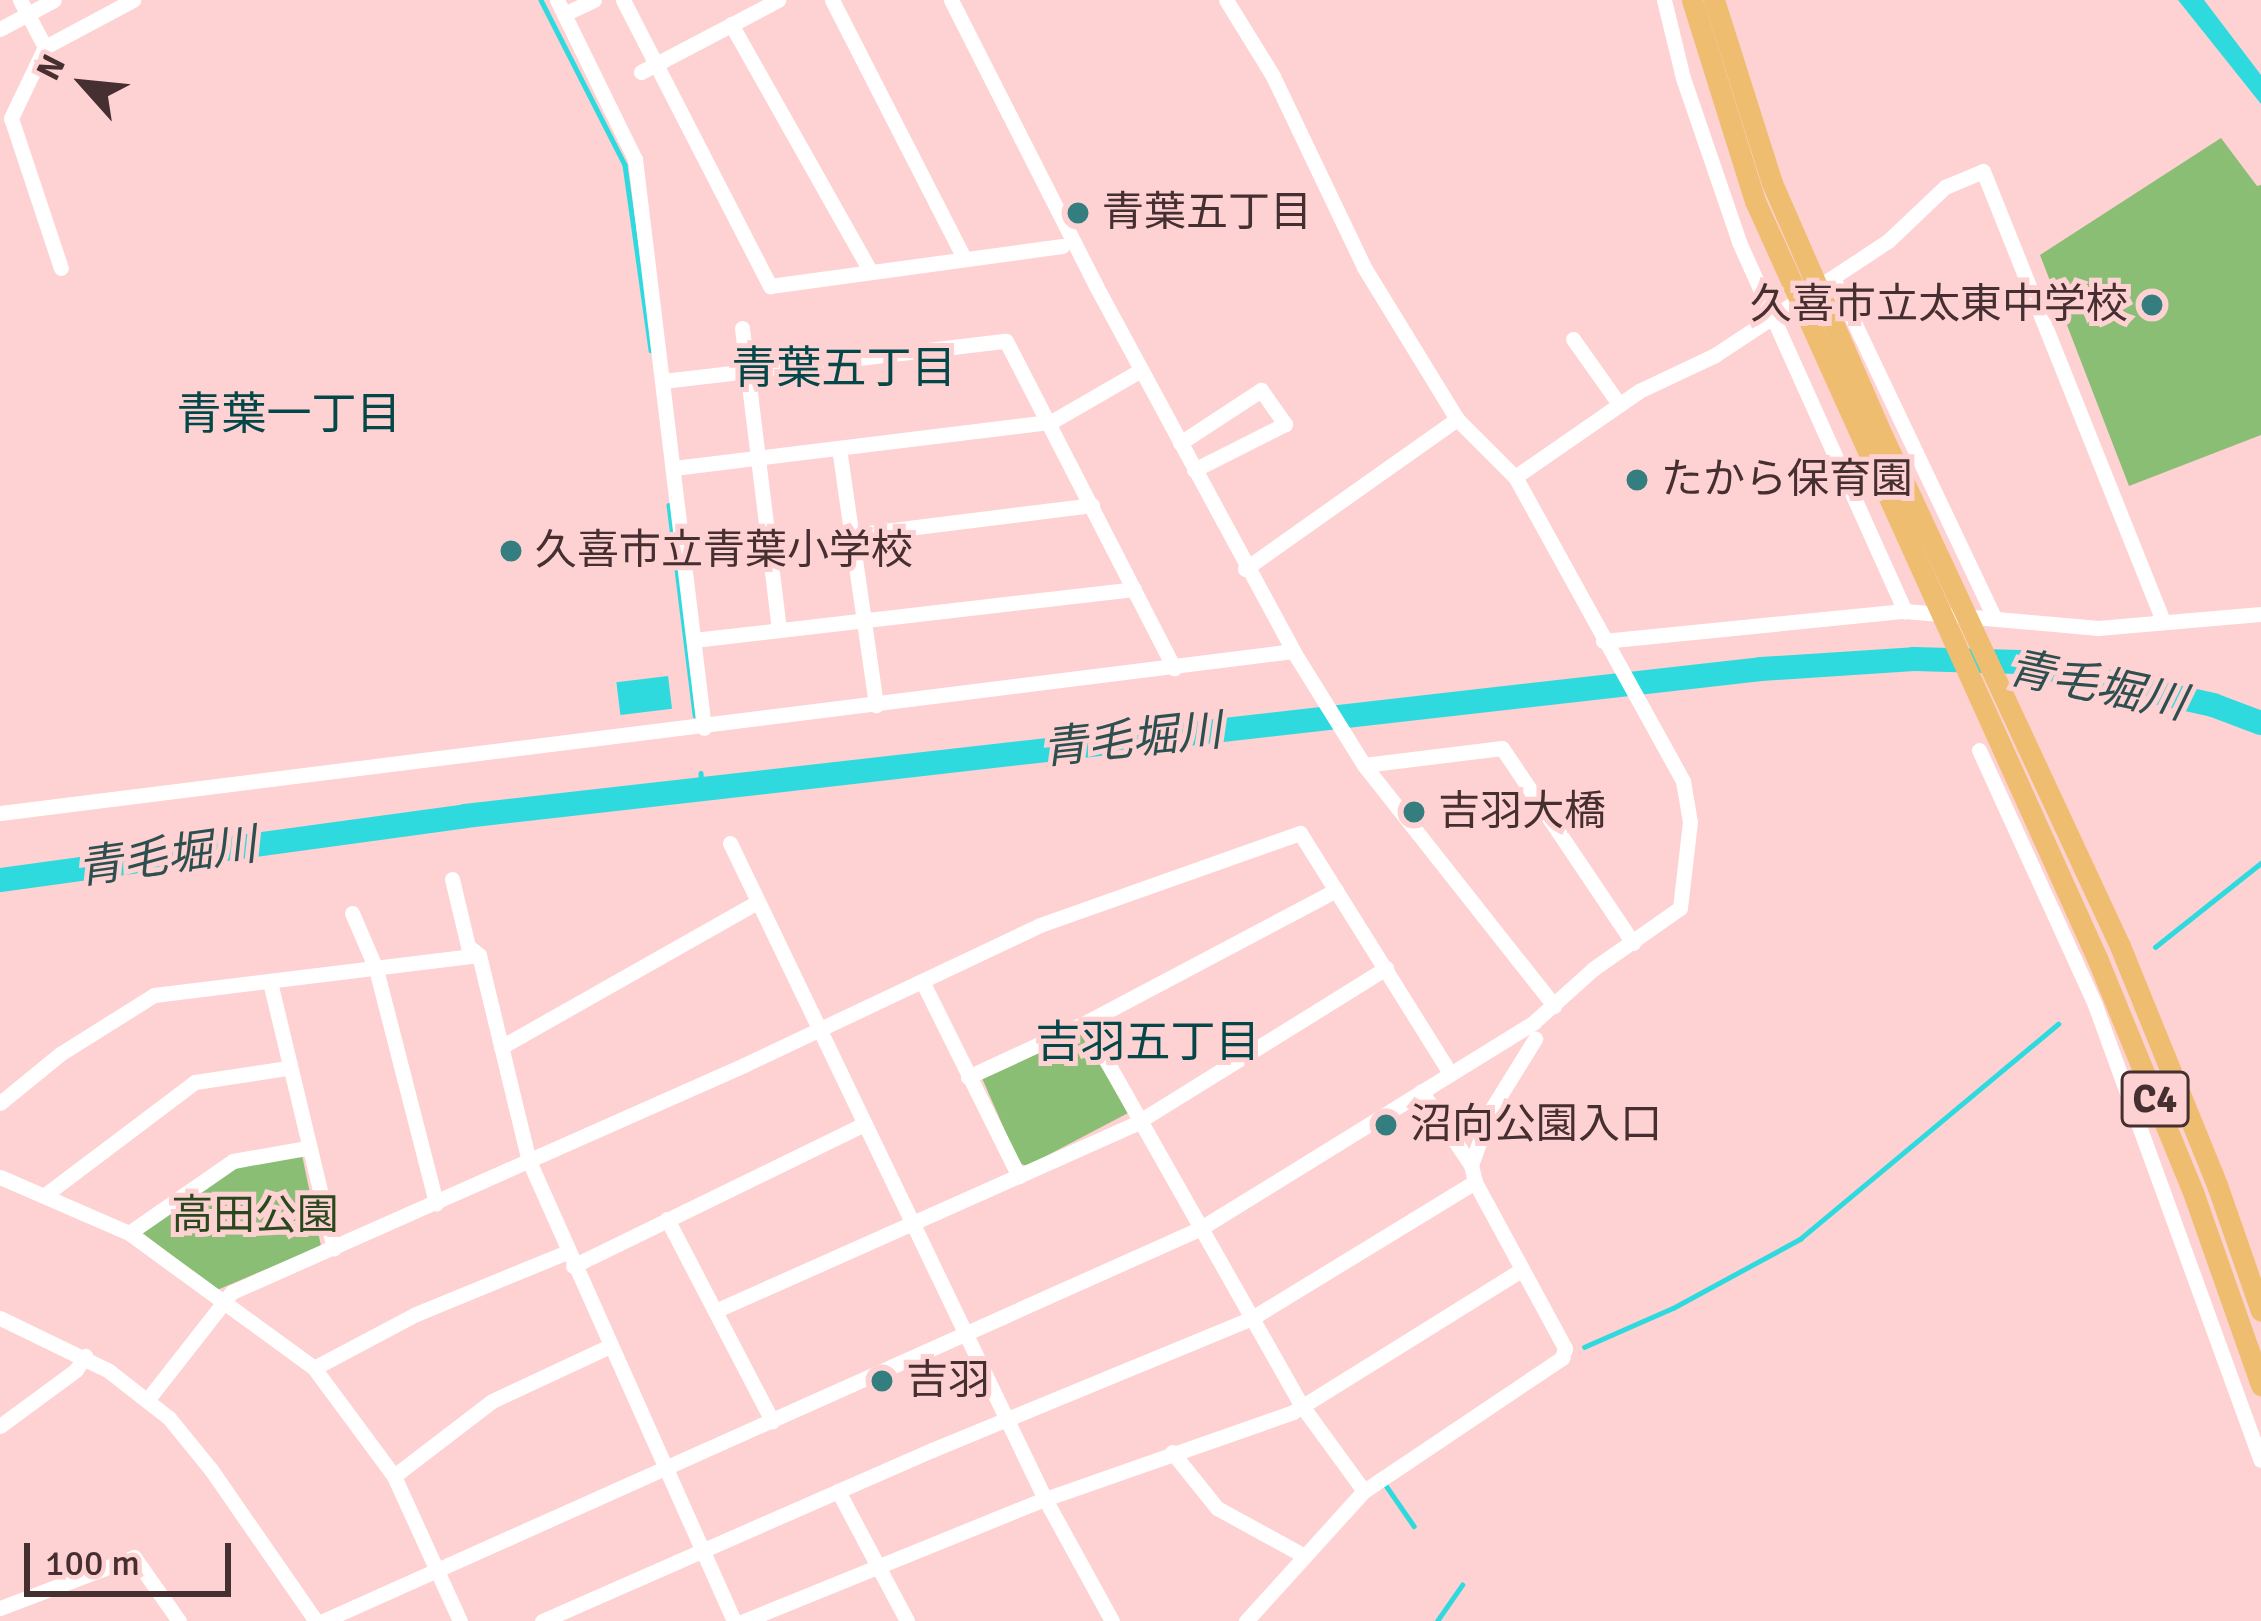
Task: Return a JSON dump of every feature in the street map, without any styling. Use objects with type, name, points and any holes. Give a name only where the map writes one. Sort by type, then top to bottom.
[{"type":"highway","name":"C4","points":[[1692,0],[1755,201],[2097,958],[2193,1192],[2261,1385]]},
{"type":"highway","name":"C4","points":[[1714,0],[1772,184],[1883,437],[2104,909],[2217,1185],[2261,1310]]},
{"type":"street","points":[[0,29],[24,7],[54,0]]},
{"type":"street","points":[[61,268],[11,118],[45,47],[133,0]]},
{"type":"street","points":[[594,0],[560,7],[635,159],[704,728]]},
{"type":"street","points":[[623,0],[649,68],[770,286],[1062,246]]},
{"type":"street","points":[[649,68],[778,0]]},
{"type":"street","points":[[832,0],[964,258]]},
{"type":"street","points":[[951,0],[1141,370],[1293,651],[1361,760],[1554,1006]]},
{"type":"street","points":[[0,1318],[85,1357],[148,1399],[212,1471],[319,1621],[1201,1228],[1554,1006],[1593,970],[1680,908],[1690,822],[1687,790],[1515,477],[1457,418],[1364,267],[1273,76],[1226,0]]},
{"type":"street","points":[[1664,0],[1707,151],[1772,317],[1905,610]]},
{"type":"street","points":[[24,7],[45,47]]},
{"type":"street","points":[[731,24],[870,271]]},
{"type":"street","points":[[1515,477],[1619,404],[1715,356],[1888,241],[1945,188],[1983,170],[2163,621]]},
{"type":"street","points":[[1833,278],[1994,617]]},
{"type":"street","points":[[742,328],[779,630]]},
{"type":"street","points":[[1573,339],[1619,404]]},
{"type":"street","points":[[663,381],[1006,341],[1174,668]]},
{"type":"street","points":[[674,469],[1051,422],[1141,370]]},
{"type":"street","points":[[1180,443],[1261,390],[1286,424],[1194,470]]},
{"type":"street","points":[[1246,569],[1457,418]]},
{"type":"street","points":[[839,448],[876,706]]},
{"type":"street","points":[[852,535],[1092,505]]},
{"type":"street","points":[[694,640],[1134,589]]},
{"type":"street","points":[[1605,644],[1905,610],[2098,628],[2261,614]]},
{"type":"street","points":[[0,813],[1293,651]]},
{"type":"street","points":[[1361,760],[1502,748],[1633,944]]},
{"type":"street","points":[[1979,750],[2095,1005],[2261,1460]]},
{"type":"street","points":[[148,1399],[221,1300],[818,1031],[1040,925],[1300,833],[1450,1073]]},
{"type":"street","points":[[730,843],[964,1335],[1112,1621]]},
{"type":"street","points":[[452,879],[468,946],[479,955],[529,1161],[734,1621]]},
{"type":"street","points":[[968,1077],[1085,1023],[1336,890]]},
{"type":"street","points":[[501,1047],[758,902]]},
{"type":"street","points":[[352,914],[376,969],[436,1203]]},
{"type":"street","points":[[0,1103],[60,1054],[154,995],[479,955]]},
{"type":"street","points":[[715,1310],[1142,1120],[1386,968]]},
{"type":"street","points":[[922,980],[1019,1176]]},
{"type":"street","points":[[270,982],[306,1148],[334,1249]]},
{"type":"street","points":[[1085,1023],[1301,1406],[1364,1491]]},
{"type":"street","points":[[1471,1165],[1491,1111],[1535,1039]]},
{"type":"street","points":[[45,1196],[195,1082],[288,1067]]},
{"type":"street","points":[[1246,1621],[1364,1491],[1562,1358],[1565,1348],[1475,1182],[1471,1165],[1421,1091]]},
{"type":"street","points":[[314,1368],[416,1315],[667,1219],[864,1124]]},
{"type":"street","points":[[129,1233],[232,1161],[306,1148]]},
{"type":"street","points":[[0,1178],[129,1233],[314,1368],[394,1476],[460,1621]]},
{"type":"street","points":[[542,1621],[1252,1318],[1475,1182]]},
{"type":"street","points":[[667,1219],[772,1421]]},
{"type":"street","points":[[745,1621],[1045,1499],[1301,1406],[1521,1270]]},
{"type":"street","points":[[394,1476],[492,1401],[608,1347]]},
{"type":"street","points":[[0,1426],[76,1370],[85,1357]]},
{"type":"street","points":[[1172,1452],[1217,1508],[1303,1555]]},
{"type":"street","points":[[838,1491],[907,1621]]},
{"type":"street","points":[[0,1608],[134,1557],[178,1621]]},
{"type":"green space","points":[[2221,138],[2257,186],[2261,185],[2261,435],[2129,486],[2040,255]]},
{"type":"green space","points":[[1079,1032],[1130,1112],[1027,1166],[1019,1163],[982,1078]]},
{"type":"green space","name":"高田公園","points":[[302,1155],[321,1246],[217,1290],[140,1231],[235,1164]]},
{"type":"water","points":[[2178,0],[2204,0],[2261,75],[2261,104]]},
{"type":"water","points":[[668,676],[672,709],[620,715],[616,682]]},
{"type":"waterway","points":[[541,0],[625,165],[651,350]]},
{"type":"waterway","points":[[669,505],[695,715]]},
{"type":"waterway","name":"青毛堀川","points":[[0,880],[465,816],[1761,669],[1914,659],[2019,662],[2213,705],[2261,723]]},
{"type":"waterway","points":[[701,773],[702,789]]},
{"type":"waterway","points":[[2155,947],[2261,863]]},
{"type":"waterway","points":[[1584,1347],[1673,1308],[1800,1239],[2058,1024]]},
{"type":"waterway","points":[[1385,1484],[1414,1526]]},
{"type":"waterway","points":[[1437,1621],[1462,1585]]},
{"type":"place","name":"青葉五丁目","points":[[1078,213]]},
{"type":"place","name":"久喜市立太東中学校","points":[[2152,305]]},
{"type":"place","name":"たから保育園","points":[[1637,480]]},
{"type":"place","name":"久喜市立青葉小学校","points":[[511,551]]},
{"type":"place","name":"吉羽大橋","points":[[1414,812]]},
{"type":"place","name":"沼向公園入口","points":[[1386,1125]]},
{"type":"place","name":"吉羽","points":[[882,1381]]},
{"type":"district","name":"青葉五丁目","points":[[844,369]]},
{"type":"district","name":"青葉一丁目","points":[[289,415]]},
{"type":"district","name":"吉羽五丁目","points":[[1148,1043]]}]
